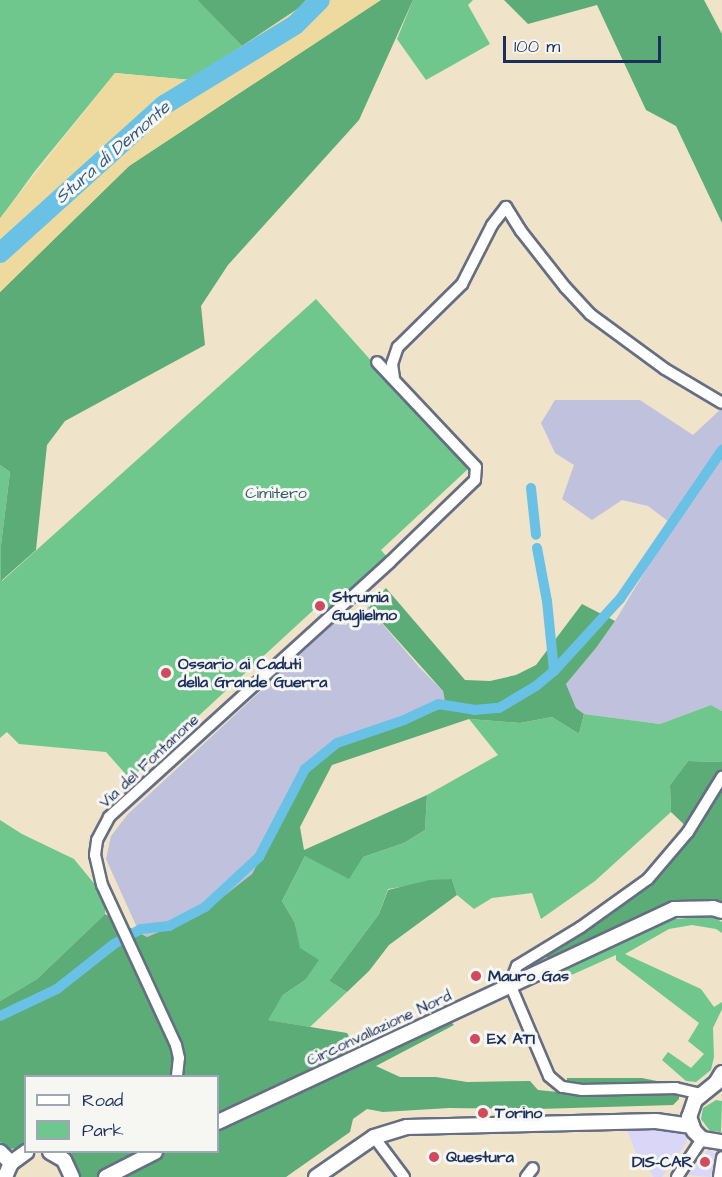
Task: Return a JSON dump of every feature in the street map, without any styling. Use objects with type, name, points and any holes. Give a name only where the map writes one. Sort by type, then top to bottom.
[{"type":"main road","name":"Circonvallazione Nord","points":[[219,1122],[608,938],[675,909],[713,908],[722,911]]},
{"type":"main road","points":[[656,1121],[680,1115],[690,1108],[701,1094],[716,1083],[722,1073]]},
{"type":"main road","points":[[701,1094],[722,1090]]},
{"type":"main road","points":[[690,1108],[692,1126],[702,1139],[722,1143]]},
{"type":"main road","points":[[316,1177],[374,1137],[393,1130],[424,1125],[656,1121],[692,1126]]},
{"type":"main road","points":[[0,1152],[10,1163]]},
{"type":"main road","points":[[5,1177],[10,1163],[25,1153]]},
{"type":"main road","points":[[56,1153],[72,1174]]},
{"type":"main road","points":[[106,1177],[153,1153]]},
{"type":"street","points":[[394,379],[392,364],[398,347],[462,284],[492,225],[506,207],[521,231],[565,287],[590,314],[665,369],[722,403]]},
{"type":"street","name":"Via del Fontanone","points":[[177,1075],[179,1058],[176,1045],[97,870],[97,840],[109,817],[383,569],[475,480],[476,467],[377,362]]},
{"type":"street","points":[[701,1094],[676,1088],[582,1090],[562,1087],[549,1076],[510,984],[517,966],[581,927],[648,879],[688,832],[722,777]]},
{"type":"street","points":[[374,1137],[404,1177]]},
{"type":"street","points":[[677,1177],[702,1139]]},
{"type":"street","points":[[719,1177],[722,1157]]},
{"type":"shaded area","points":[[555,400],[640,400],[693,435],[722,408],[722,711],[711,705],[660,724],[584,714],[576,708],[566,684],[615,621],[673,525],[648,506],[622,500],[592,520],[562,499],[574,465],[555,453],[541,423]]},
{"type":"shaded area","points":[[368,607],[420,668],[443,691],[446,707],[308,768],[252,874],[202,917],[147,937],[139,932],[106,859],[111,836],[128,814],[333,624],[346,625]]},
{"type":"shaded area","points":[[627,1130],[679,1131],[685,1134],[687,1142],[662,1177],[654,1177],[638,1158]]},
{"type":"shaded area","points":[[709,1149],[715,1154],[711,1177],[688,1175]]},
{"type":"green space","points":[[0,0],[197,0],[242,46],[191,80],[115,73],[35,171],[0,219]]},
{"type":"green space","points":[[197,0],[306,0],[299,8],[242,46]]},
{"type":"green space","points":[[380,0],[413,0],[359,120],[228,265],[201,306],[205,345],[65,421],[47,445],[36,550],[1,581],[1,545],[10,472],[0,465],[0,292],[129,166]]},
{"type":"green space","points":[[413,0],[473,0],[468,5],[490,44],[426,80],[397,39]]},
{"type":"green space","points":[[504,0],[704,0],[722,34],[722,223],[676,126],[646,110],[597,5],[528,24]]},
{"type":"green space","name":"Cimitero","points":[[316,299],[468,469],[381,550],[387,557],[327,611],[320,604],[130,779],[106,752],[19,744],[7,732],[0,738],[0,465],[10,472],[1,545],[2,581]]},
{"type":"green space","points":[[386,588],[465,680],[490,681],[516,675],[536,665],[582,604],[615,621],[566,684],[576,708],[584,714],[579,734],[552,717],[520,723],[469,719],[332,765],[300,827],[304,850],[427,795],[425,830],[404,843],[363,857],[349,879],[305,856],[282,901],[295,923],[300,948],[319,960],[305,980],[283,995],[268,1020],[347,1033],[362,1058],[445,1016],[454,1025],[376,1066],[400,1077],[436,1077],[467,1082],[530,1081],[538,1090],[567,1093],[567,1078],[642,1078],[667,1083],[679,1093],[679,1099],[673,1105],[538,1109],[449,1108],[383,1112],[367,1109],[353,1119],[350,1132],[286,1177],[80,1177],[71,1153],[219,1153],[219,1075],[24,1075],[24,1148],[8,1149],[0,1142],[0,1001],[37,979],[105,914],[147,937],[200,915],[252,874],[308,768],[337,744],[446,707],[443,691],[368,607]]},
{"type":"green space","points":[[711,705],[722,711],[722,762],[688,761],[670,785],[671,812],[595,881],[541,919],[532,893],[492,898],[474,909],[457,895],[452,879],[388,889],[379,914],[329,981],[347,992],[310,1027],[267,1020],[283,995],[305,980],[295,923],[282,901],[305,856],[363,857],[404,843],[425,830],[427,795],[498,755],[469,719],[520,723],[552,717],[579,734],[584,714],[660,724]]},
{"type":"green space","points":[[688,761],[722,762],[722,905],[693,900],[669,904],[549,961],[545,955],[650,883],[694,834],[671,812],[670,785]]},
{"type":"green space","points":[[0,820],[22,834],[74,859],[97,887],[106,905],[105,914],[37,979],[0,1001]]},
{"type":"green space","points":[[452,879],[457,895],[389,945],[369,971],[347,992],[329,981],[379,914],[388,890],[429,880]]},
{"type":"green space","points":[[712,916],[722,922],[722,933],[716,929],[692,925],[669,929],[625,954],[701,989],[714,1007],[722,1002],[722,1009],[713,1028],[714,1057],[711,1070],[696,1082],[686,1081],[662,1060],[668,1052],[691,1068],[704,1054],[688,1041],[699,1023],[616,960],[616,955],[567,977],[562,968],[663,920]]},
{"type":"green space","points":[[716,1100],[722,1101],[721,1132],[710,1131],[701,1119],[703,1108]]},
{"type":"sand","points":[[306,0],[381,0],[129,166],[0,292],[0,218],[115,73],[191,80],[299,8]]},
{"type":"waterway","name":"Stura di Demonte","points":[[0,253],[164,105],[295,25],[320,0]]},
{"type":"waterway","points":[[554,671],[620,599],[722,450]]},
{"type":"waterway","points":[[531,488],[536,535]]},
{"type":"waterway","points":[[0,1016],[57,989],[114,944],[141,929],[169,926],[205,907],[259,857],[305,769],[337,743],[404,720],[438,704],[474,710],[499,708],[536,686],[554,671],[547,601],[537,548]]},
{"type":"place","name":"Strumia Guglielmo","points":[[320,606]]},
{"type":"place","name":"Ossario ai Caduti della Grande Guerra","points":[[166,673]]},
{"type":"place","name":"Mauro Gas","points":[[476,976]]},
{"type":"place","name":"EX ATI","points":[[475,1039]]},
{"type":"place","name":"Torino","points":[[483,1113]]},
{"type":"place","name":"Questura","points":[[434,1157]]},
{"type":"place","name":"DIS-CAR","points":[[705,1162]]}]
